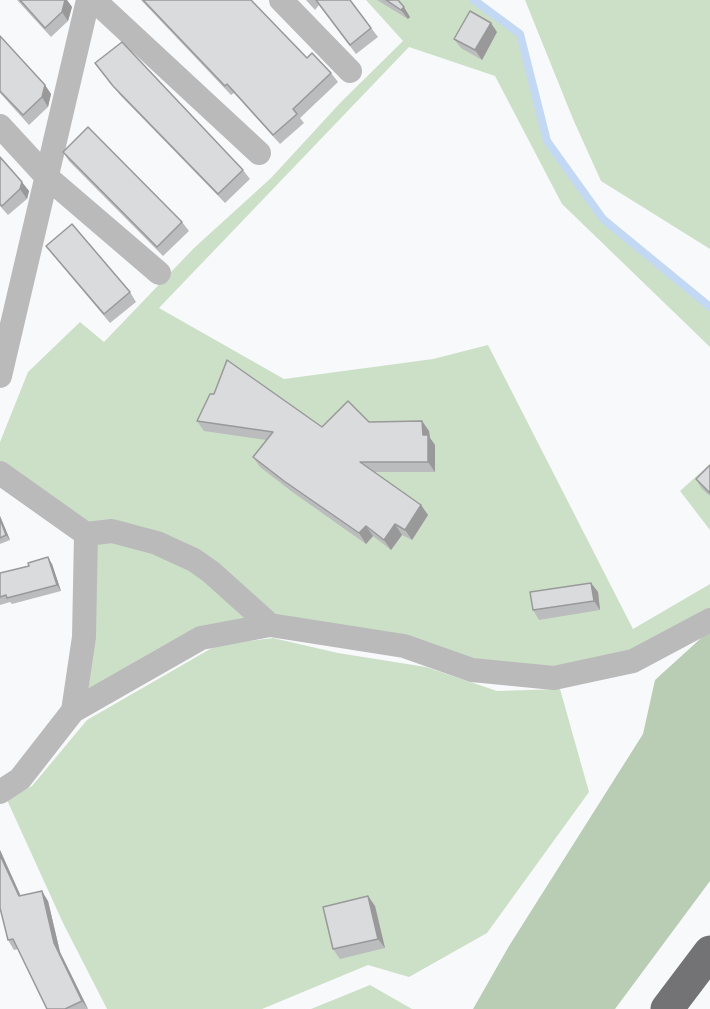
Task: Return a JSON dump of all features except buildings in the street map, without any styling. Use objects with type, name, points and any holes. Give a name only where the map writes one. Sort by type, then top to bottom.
[{"type":"highway","points":[[667,1009],[710,952]]},
{"type":"street","points":[[0,376],[88,0]]},
{"type":"street","points":[[94,0],[259,153]]},
{"type":"street","points":[[281,0],[350,71]]},
{"type":"street","points":[[0,126],[47,177],[159,273]]},
{"type":"street","points":[[0,473],[86,534],[112,531],[157,543],[194,560],[211,572],[270,625]]},
{"type":"street","points":[[73,711],[84,638],[86,534]]},
{"type":"street","points":[[0,792],[20,779],[73,711],[201,638],[270,625],[404,645],[472,670],[554,678],[633,661],[710,620]]},
{"type":"green space","points":[[366,0],[474,0],[520,34],[547,141],[603,219],[710,307],[710,347],[562,204],[495,76],[409,47],[159,308],[284,379],[433,359],[488,345],[633,629],[710,584],[710,620],[554,678],[336,634],[201,638],[73,711],[86,534],[0,473],[0,442],[28,372],[80,322],[104,342],[194,248],[271,178],[341,102],[403,41]]},
{"type":"green space","points":[[525,0],[710,0],[710,249],[601,181],[573,119]]},
{"type":"green space","points":[[710,464],[710,530],[680,491]]},
{"type":"green space","points":[[710,630],[710,881],[615,1009],[473,1009],[509,946],[643,734],[655,680]]},
{"type":"green space","points":[[273,638],[338,653],[426,667],[497,691],[560,689],[589,792],[487,933],[409,977],[368,965],[262,1009],[107,1009],[63,923],[7,800],[32,786],[87,720],[217,645]]},
{"type":"green space","points":[[370,985],[412,1009],[311,1009]]},
{"type":"waterway","points":[[474,0],[520,34],[547,141],[603,219],[710,307]]}]
